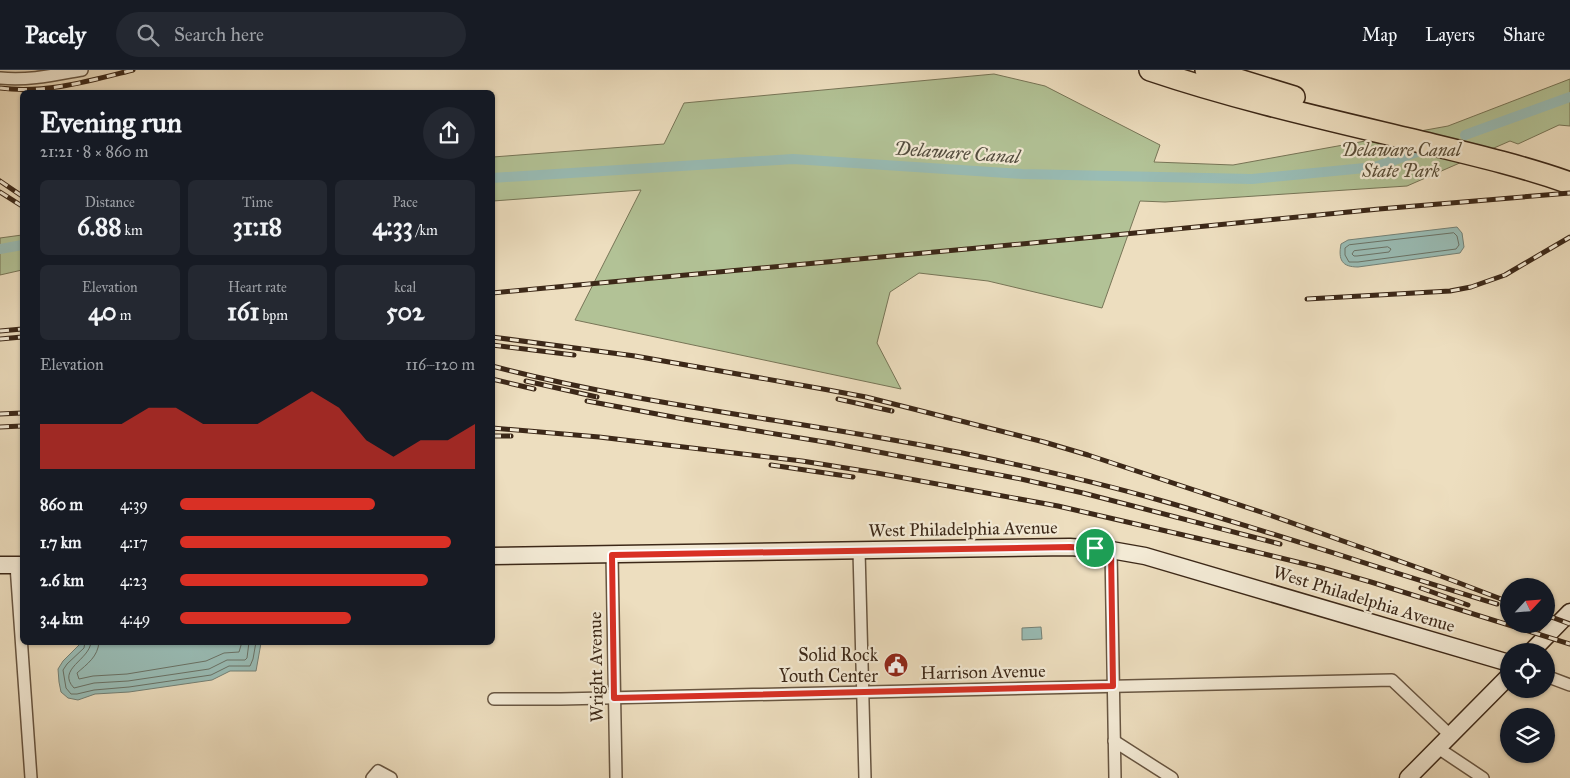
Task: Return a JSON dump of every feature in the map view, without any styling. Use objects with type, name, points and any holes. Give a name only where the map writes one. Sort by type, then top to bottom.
[{"type":"highway","points":[[1150,70],[1246,100],[1505,149],[1570,169]]},
{"type":"highway","points":[[1206,70],[1570,183]]},
{"type":"main road","name":"West Philadelphia Avenue","points":[[495,556],[1070,547],[1111,550],[1145,556],[1500,660]]},
{"type":"main road","points":[[1540,643],[1570,612]]},
{"type":"main road","points":[[1408,778],[1500,685]]},
{"type":"street","points":[[0,78],[37,78],[82,70]]},
{"type":"street","points":[[1111,550],[1115,778]]},
{"type":"street","points":[[859,551],[865,778]]},
{"type":"street","name":"Wright Avenue","points":[[612,555],[616,778]]},
{"type":"street","points":[[13,565],[31,778]]},
{"type":"street","points":[[1555,679],[1570,685]]},
{"type":"street","name":"Harrison Avenue","points":[[494,700],[1392,680],[1450,735]]},
{"type":"street","points":[[1114,741],[1172,778]]},
{"type":"street","points":[[1438,748],[1483,778]]},
{"type":"street","points":[[376,775],[391,778]]},
{"type":"green space","name":"Delaware Canal State Park","points":[[994,74],[1045,86],[1160,145],[1154,162],[1233,165],[1448,126],[1570,79],[1570,126],[1559,125],[1518,144],[1510,141],[1407,186],[1165,202],[1140,201],[1102,308],[988,281],[919,273],[890,292],[877,343],[901,389],[575,320],[641,190],[495,201],[495,157],[664,144],[684,103]]},
{"type":"green space","points":[[20,235],[20,270],[0,275],[0,238]]},
{"type":"water","points":[[1457,227],[1462,233],[1464,247],[1460,253],[1358,267],[1348,266],[1342,262],[1340,254],[1341,244],[1348,240]]},
{"type":"water","points":[[1041,627],[1042,639],[1022,640],[1022,628]]},
{"type":"water","points":[[79,645],[261,645],[256,671],[230,671],[212,680],[129,692],[95,694],[78,700],[68,698],[61,692],[58,669],[63,661]]},
{"type":"waterway","name":"Delaware Canal","points":[[1465,135],[1570,97]]},
{"type":"waterway","name":"Delaware Canal","points":[[495,178],[793,159],[1022,174],[1252,179],[1375,167],[1417,152]]},
{"type":"waterway","name":"Delaware Canal","points":[[0,249],[20,245]]},
{"type":"railway","points":[[0,88],[50,88],[133,70]]},
{"type":"railway","points":[[0,181],[20,195]]},
{"type":"railway","points":[[0,192],[20,205]]},
{"type":"railway","points":[[495,293],[1379,209],[1570,193]]},
{"type":"railway","points":[[1307,299],[1450,291],[1471,287],[1505,275],[1570,237]]},
{"type":"railway","points":[[0,331],[20,329]]},
{"type":"railway","points":[[0,339],[20,337]]},
{"type":"railway","points":[[495,337],[635,356],[866,397],[1044,442],[1270,515],[1500,599]]},
{"type":"railway","points":[[495,345],[574,355]]},
{"type":"railway","points":[[495,367],[552,381],[613,393],[917,444],[1068,476],[1201,512],[1497,604]]},
{"type":"railway","points":[[495,380],[534,389]]},
{"type":"railway","points":[[526,381],[597,397]]},
{"type":"railway","points":[[838,399],[892,411]]},
{"type":"railway","points":[[587,401],[831,443],[1021,479],[1083,493],[1280,544]]},
{"type":"railway","points":[[0,414],[20,413]]},
{"type":"railway","points":[[0,427],[20,426]]},
{"type":"railway","points":[[495,428],[599,437],[802,461],[1058,506],[1322,568],[1570,644]]},
{"type":"railway","points":[[495,436],[511,436]]},
{"type":"railway","points":[[771,465],[853,477]]},
{"type":"railway","points":[[1421,588],[1468,605]]},
{"type":"railway","points":[[1555,618],[1570,624]]},
{"type":"place","name":"Solid Rock Youth Center","points":[[896,665]]},
{"type":"route","points":[[1095,548],[1111,550],[1113,686],[614,698],[612,555],[1095,548]]}]
